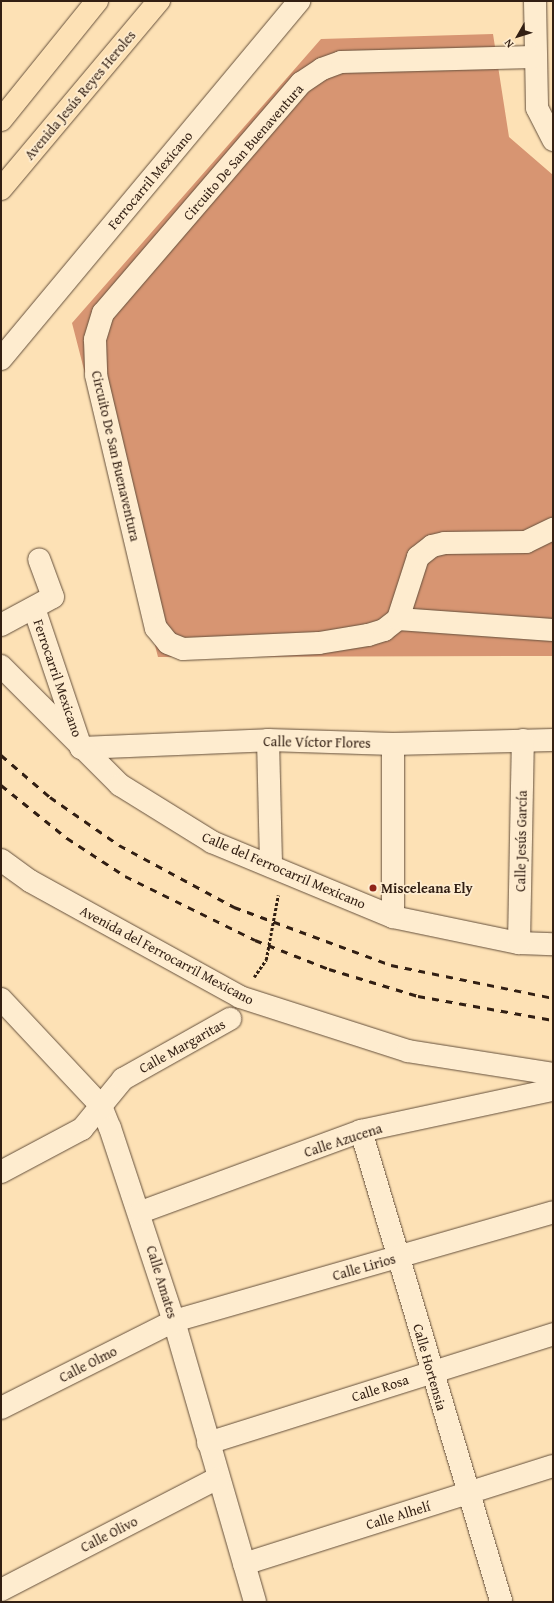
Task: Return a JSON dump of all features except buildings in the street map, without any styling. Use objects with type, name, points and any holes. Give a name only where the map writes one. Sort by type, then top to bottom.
[{"type":"highway","points":[[1,120],[97,1]]},
{"type":"highway","name":"Avenida Jesús Reyes Heroles","points":[[1,189],[159,1]]},
{"type":"street","name":"Ferrocarril Mexicano","points":[[1,359],[299,1]]},
{"type":"street","points":[[535,1],[533,57],[537,108],[553,140]]},
{"type":"street","name":"Circuito De San Buenaventura","points":[[398,619],[368,635],[319,643],[183,649],[168,643],[156,628],[96,375],[95,340],[103,313],[301,83],[322,69],[341,62],[533,57]]},
{"type":"street","points":[[553,529],[526,542],[446,543],[432,546],[418,557],[398,619],[553,630]]},
{"type":"street","points":[[1,625],[53,597],[39,560]]},
{"type":"street","name":"Ferrocarril Mexicano","points":[[34,608],[81,748]]},
{"type":"street","name":"Calle del Ferrocarril Mexicano","points":[[1,666],[81,748],[120,785],[161,813],[212,842],[393,917],[519,943],[553,944]]},
{"type":"street","points":[[268,740],[271,866]]},
{"type":"street","name":"Calle Víctor Flores","points":[[81,748],[268,740],[393,744],[553,740]]},
{"type":"street","name":"Calle Jesús García","points":[[519,943],[523,740]]},
{"type":"street","points":[[393,744],[393,917]]},
{"type":"street","name":"Avenida del Ferrocarril Mexicano","points":[[1,860],[30,882],[240,997],[408,1051],[553,1074]]},
{"type":"street","name":"Calle Amates","points":[[1,999],[101,1106],[141,1212],[174,1320],[218,1478],[255,1602]]},
{"type":"street","name":"Calle Margaritas","points":[[1,1172],[82,1129],[123,1079],[230,1019]]},
{"type":"street","name":"Calle Azucena","points":[[141,1212],[362,1131],[553,1090]]},
{"type":"street","name":"Calle Hortensia","points":[[362,1131],[400,1257],[431,1372],[467,1494],[501,1602]]},
{"type":"street","name":"Calle Lirios","points":[[174,1320],[400,1257],[553,1212]]},
{"type":"street","name":"Calle Olmo","points":[[1,1408],[174,1320]]},
{"type":"street","name":"Calle Rosa","points":[[208,1443],[553,1334]]},
{"type":"street","name":"Calle Alhelí","points":[[244,1564],[553,1466]]},
{"type":"street","name":"Calle Olivo","points":[[1,1590],[218,1478]]},
{"type":"path","points":[[240,997],[266,960],[270,946],[279,885],[271,866]]},
{"type":"railway","points":[[1,755],[50,797],[119,845],[234,907],[391,965],[553,998]]},
{"type":"railway","points":[[1,785],[67,838],[125,876],[255,940],[329,969],[418,996],[553,1020]]},
{"type":"place","name":"Misceleana Ely","points":[[373,888]]}]
